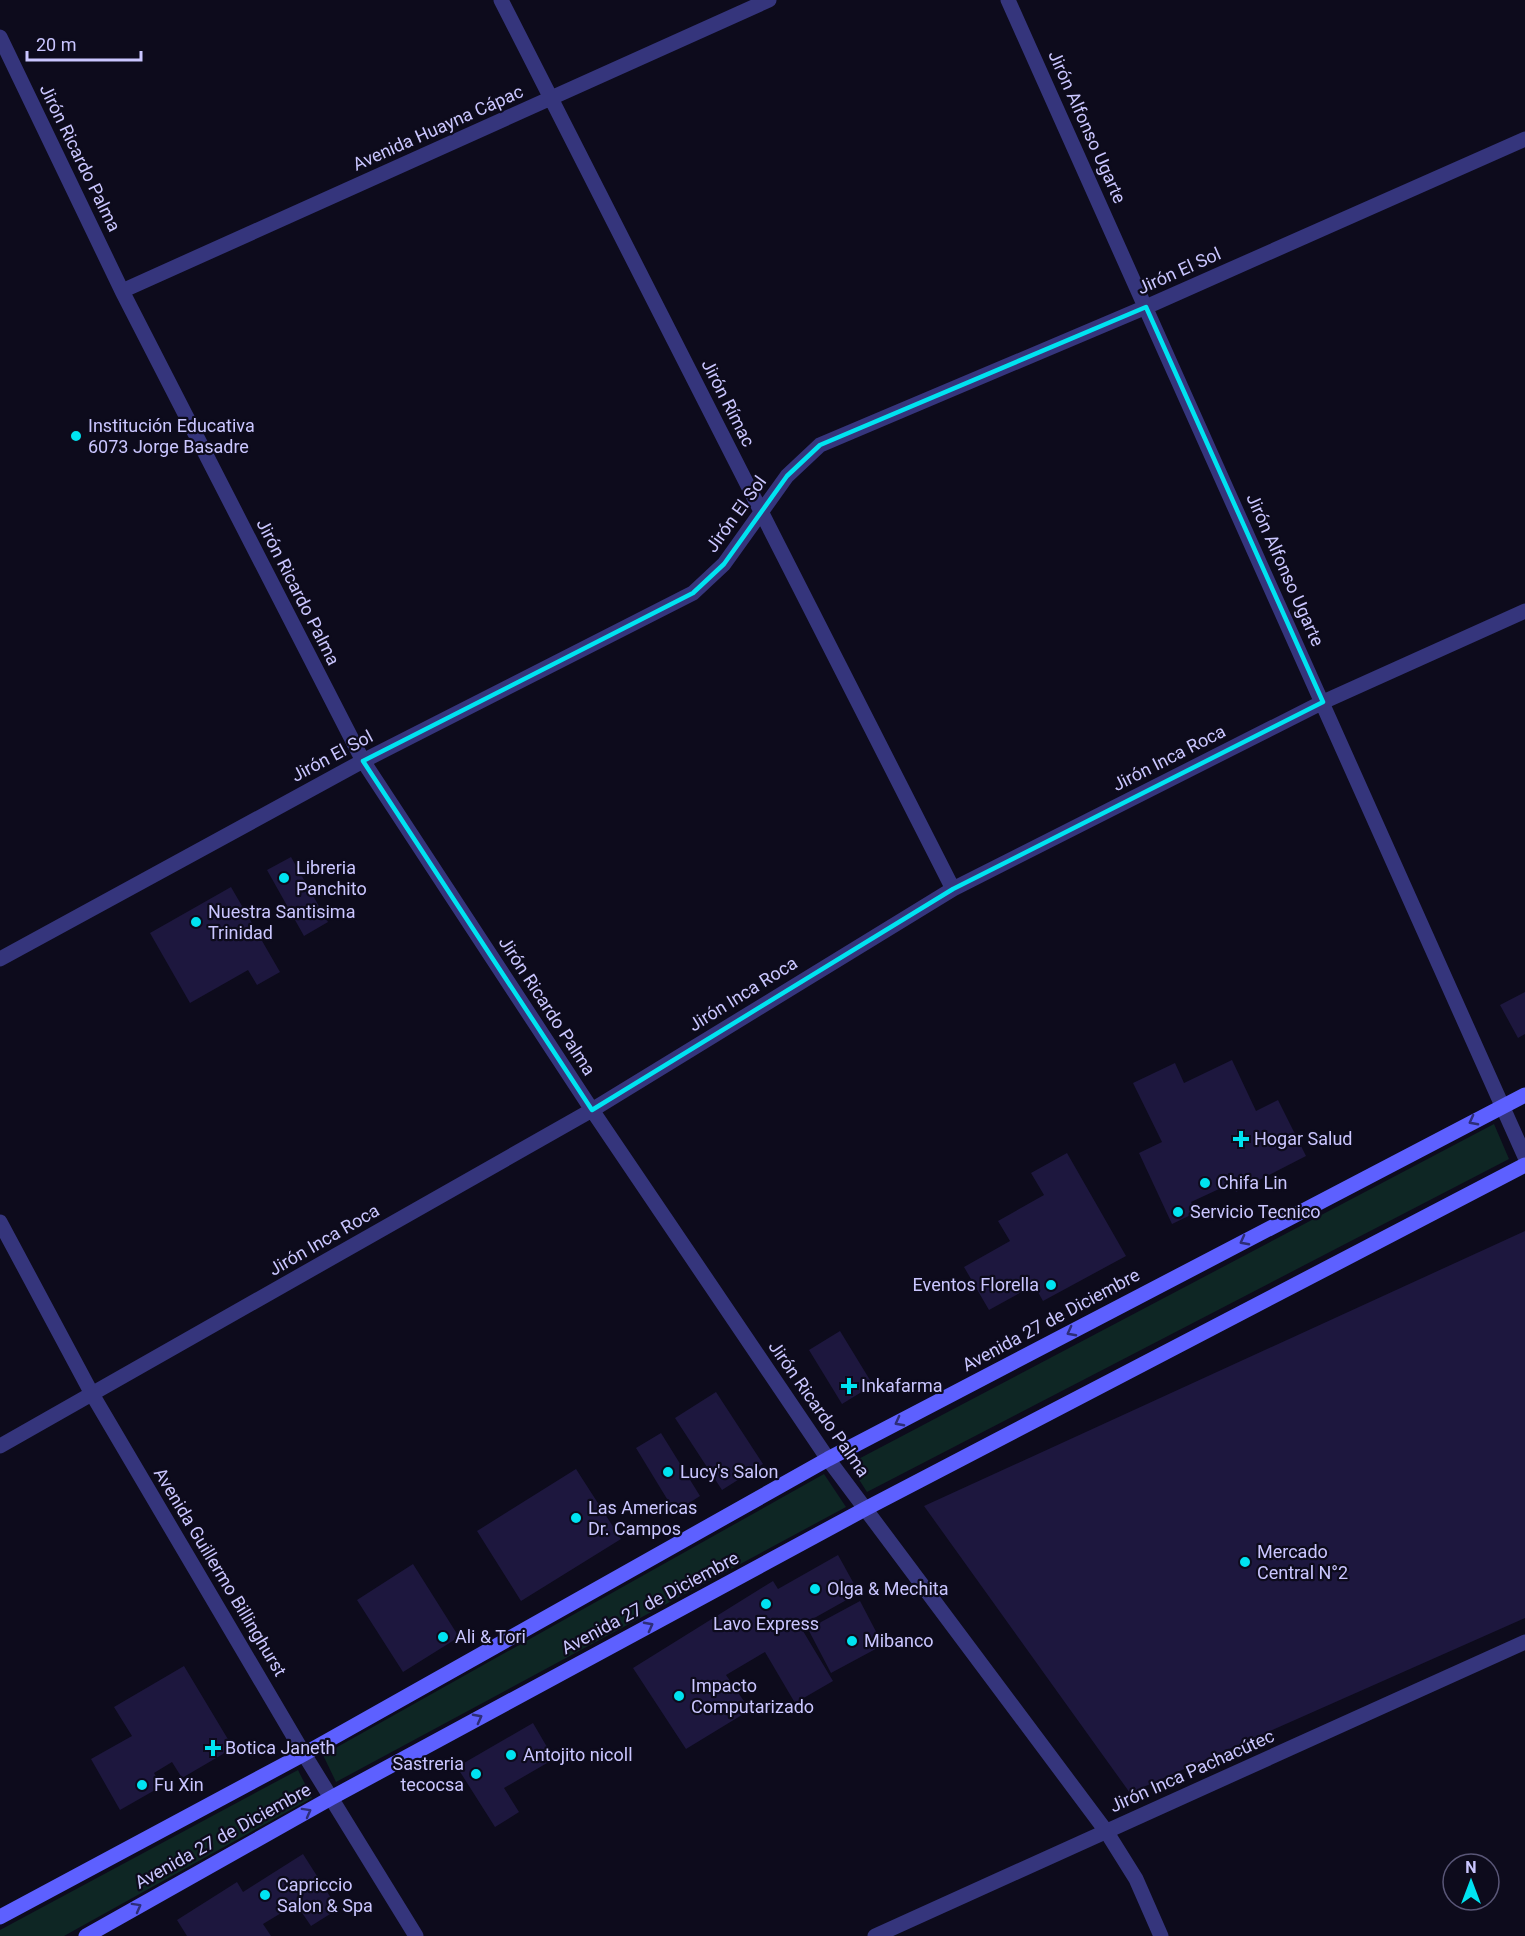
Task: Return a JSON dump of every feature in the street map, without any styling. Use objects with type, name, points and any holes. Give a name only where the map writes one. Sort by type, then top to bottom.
[{"type":"street","name":"Jirón Rímac","points":[[501,0],[953,889]]},
{"type":"street","name":"Avenida Huayna Cápac","points":[[122,291],[770,0]]},
{"type":"street","name":"Jirón Alfonso Ugarte","points":[[1008,0],[1525,1157]]},
{"type":"street","name":"Jirón Ricardo Palma","points":[[0,37],[122,291],[363,761],[592,1110],[828,1459],[1106,1831],[1136,1879],[1161,1936]]},
{"type":"street","name":"Jirón El Sol","points":[[0,959],[363,761],[693,593],[724,564],[788,476],[820,446],[1146,307],[1525,139]]},
{"type":"street","name":"Jirón Inca Roca","points":[[0,1446],[592,1110],[953,889],[1323,702],[1525,611]]},
{"type":"street","name":"Avenida 27 de Diciembre","points":[[0,1917],[304,1754],[828,1459],[1525,1095]]},
{"type":"street","name":"Avenida 27 de Diciembre","points":[[86,1936],[331,1798],[866,1509],[1525,1165]]},
{"type":"street","name":"Avenida Guillermo Billinghurst","points":[[0,1222],[92,1394],[304,1754],[416,1936]]},
{"type":"street","name":"Jirón Inca Pachacútec","points":[[875,1936],[1525,1642]]},
{"type":"highlighted area","points":[[1146,307],[1323,702],[953,889],[592,1110],[363,761],[693,593],[724,564],[787,476],[820,445]]},
{"type":"green space","points":[[1494,1124],[1509,1159],[867,1492],[849,1464]]},
{"type":"green space","points":[[824,1474],[846,1507],[336,1782],[323,1755]]},
{"type":"green space","points":[[298,1770],[312,1798],[64,1936],[0,1936],[0,1930]]},
{"type":"building","points":[[291,857],[328,922],[304,936],[267,870]]},
{"type":"building","points":[[231,887],[280,972],[257,985],[248,970],[190,1003],[150,933]]},
{"type":"building","points":[[1525,992],[1525,1034],[1518,1038],[1500,1005]]},
{"type":"building","points":[[1232,1060],[1256,1111],[1278,1100],[1306,1156],[1236,1192],[1232,1183],[1191,1202],[1197,1212],[1172,1224],[1139,1153],[1162,1142],[1133,1083],[1175,1063],[1184,1083]]},
{"type":"building","points":[[1067,1153],[1126,1256],[1043,1301],[1034,1285],[989,1310],[964,1267],[1010,1241],[998,1221],[1044,1195],[1031,1173]]},
{"type":"building","name":"Mercado Central N°2","points":[[1525,1231],[1525,1618],[1130,1793],[924,1506]]},
{"type":"building","points":[[840,1331],[873,1385],[842,1404],[809,1350]]},
{"type":"building","points":[[716,1392],[763,1464],[722,1490],[675,1418]]},
{"type":"building","name":"Lucy's Salon","points":[[661,1433],[700,1496],[675,1512],[636,1448]]},
{"type":"building","points":[[576,1469],[621,1539],[521,1601],[477,1531]]},
{"type":"building","points":[[838,1555],[859,1593],[800,1626],[833,1681],[795,1703],[765,1652],[726,1675],[750,1710],[686,1749],[633,1668],[773,1581],[778,1589]]},
{"type":"building","points":[[413,1564],[459,1637],[403,1672],[357,1600]]},
{"type":"building","points":[[860,1601],[883,1645],[831,1673],[808,1629]]},
{"type":"building","points":[[184,1666],[229,1741],[228,1748],[223,1754],[182,1778],[172,1762],[154,1773],[162,1786],[120,1810],[91,1759],[132,1736],[114,1707]]},
{"type":"building","points":[[533,1723],[554,1759],[504,1788],[519,1812],[495,1827],[457,1767]]},
{"type":"building","points":[[303,1854],[338,1909],[311,1926],[296,1904],[263,1924],[271,1936],[187,1936],[177,1920],[237,1882],[243,1892]]},
{"type":"place","name":"Institución Educativa 6073 Jorge Basadre","points":[[76,436]]},
{"type":"place","name":"Libreria Panchito","points":[[284,878]]},
{"type":"place","name":"Nuestra Santisima Trinidad","points":[[196,922]]},
{"type":"place","name":"Hogar Salud","points":[[1241,1139]]},
{"type":"place","name":"Chifa Lin","points":[[1205,1183]]},
{"type":"place","name":"Servicio Tecnico","points":[[1178,1212]]},
{"type":"place","name":"Eventos Florella","points":[[1051,1285]]},
{"type":"place","name":"Inkafarma","points":[[849,1386]]},
{"type":"place","name":"Lucy's Salon","points":[[668,1472]]},
{"type":"place","name":"Las Americas Dr. Campos","points":[[576,1518]]},
{"type":"place","name":"Mercado Central N°2","points":[[1245,1562]]},
{"type":"place","name":"Olga & Mechita","points":[[815,1589]]},
{"type":"place","name":"Lavo Express","points":[[766,1604]]},
{"type":"place","name":"Ali & Tori","points":[[443,1637]]},
{"type":"place","name":"Mibanco","points":[[852,1641]]},
{"type":"place","name":"Impacto Computarizado","points":[[679,1696]]},
{"type":"place","name":"Botica Janeth","points":[[213,1748]]},
{"type":"place","name":"Antojito nicoll","points":[[511,1755]]},
{"type":"place","name":"Sastreria tecocsa","points":[[476,1774]]},
{"type":"place","name":"Fu Xin","points":[[142,1785]]},
{"type":"place","name":"Capriccio Salon & Spa","points":[[265,1895]]}]
